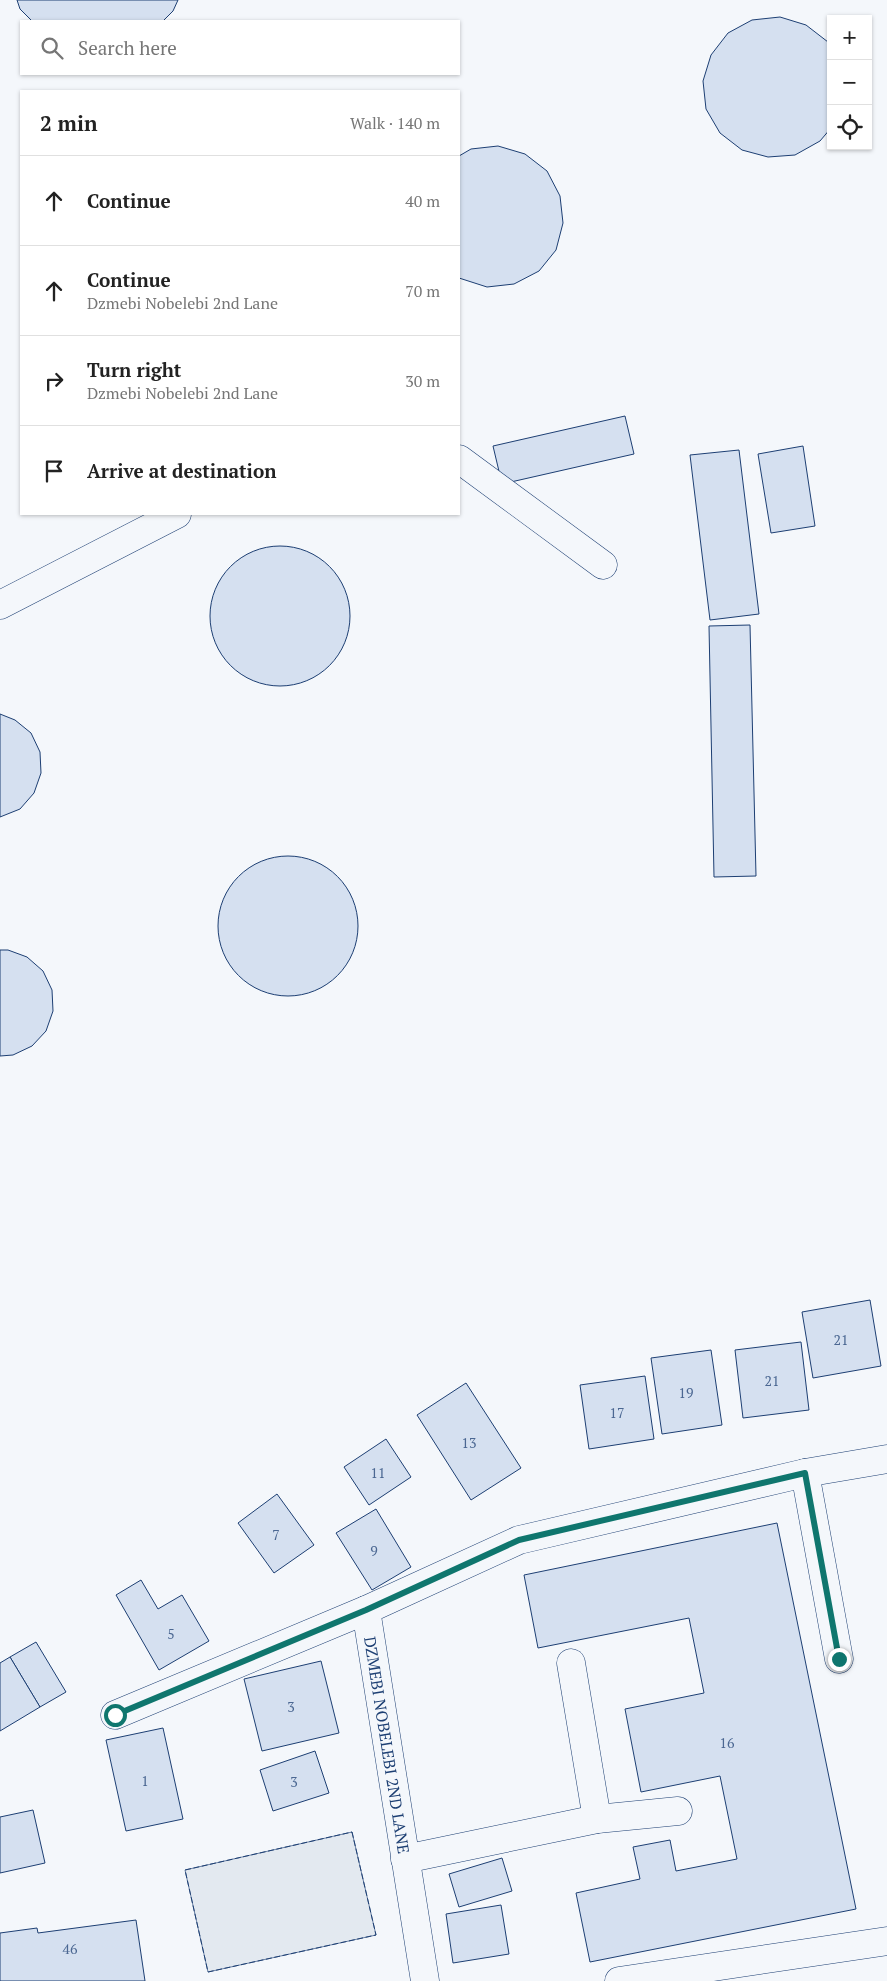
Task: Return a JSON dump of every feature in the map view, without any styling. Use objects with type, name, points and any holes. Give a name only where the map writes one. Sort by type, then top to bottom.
[{"type":"street","points":[[460,460],[603,565]]},
{"type":"street","points":[[0,605],[175,515]]},
{"type":"street","points":[[115,1715],[366,1610],[519,1540],[805,1473],[887,1459]]},
{"type":"street","points":[[805,1473],[839,1659]]},
{"type":"street","name":"DZMEBI NOBELEBI 2ND LANE","points":[[366,1610],[425,1981]]},
{"type":"street","points":[[571,1662],[596,1819]]},
{"type":"street","points":[[405,1859],[596,1819],[678,1811]]},
{"type":"street","points":[[619,1981],[887,1941]]},
{"type":"shaded area","points":[[352,1832],[376,1935],[208,1972],[185,1870]]},
{"type":"building","points":[[17,0],[178,0],[173,11],[164,20],[31,20],[20,9]]},
{"type":"building","points":[[780,17],[806,25],[827,41],[827,133],[820,141],[795,155],[768,157],[742,150],[720,133],[706,109],[703,81],[711,55],[728,33],[752,20]]},
{"type":"building","points":[[498,146],[525,154],[547,171],[560,196],[563,223],[556,250],[539,271],[514,284],[487,287],[460,278],[460,155],[471,149]]},
{"type":"building","points":[[625,416],[634,454],[502,484],[493,446]]},
{"type":"building","points":[[803,446],[815,526],[771,533],[758,454]]},
{"type":"building","points":[[739,450],[759,614],[710,620],[690,455]]},
{"type":"building","points":[[280,546],[307,551],[329,567],[345,589],[350,616],[345,643],[329,665],[307,681],[280,686],[253,681],[231,665],[215,643],[210,616],[215,589],[231,567],[253,551]]},
{"type":"building","points":[[750,625],[756,876],[714,877],[709,626]]},
{"type":"building","points":[[0,714],[15,720],[31,733],[40,752],[41,773],[34,793],[20,809],[0,817]]},
{"type":"building","points":[[288,856],[315,862],[327,868],[337,877],[346,887],[352,899],[358,926],[352,953],[346,965],[337,975],[327,984],[315,990],[288,996],[261,990],[249,984],[239,975],[230,965],[224,953],[218,926],[224,899],[230,887],[239,877],[249,868],[261,862]]},
{"type":"building","points":[[0,950],[8,950],[27,957],[43,971],[52,990],[53,1011],[46,1031],[32,1046],[13,1055],[0,1056]]},
{"type":"building","points":[[870,1300],[881,1366],[813,1378],[802,1312]]},
{"type":"building","points":[[801,1342],[809,1410],[743,1418],[735,1350]]},
{"type":"building","points":[[711,1350],[722,1425],[662,1434],[651,1358]]},
{"type":"building","points":[[645,1376],[654,1439],[589,1449],[580,1385]]},
{"type":"building","points":[[466,1383],[521,1468],[471,1500],[417,1415]]},
{"type":"building","points":[[386,1439],[411,1477],[369,1505],[344,1467]]},
{"type":"building","points":[[277,1494],[314,1545],[274,1573],[238,1523]]},
{"type":"building","points":[[376,1509],[411,1567],[372,1590],[336,1533]]},
{"type":"building","points":[[777,1523],[856,1909],[590,1962],[576,1893],[640,1879],[633,1847],[670,1840],[676,1871],[737,1859],[720,1776],[641,1792],[625,1709],[704,1693],[689,1618],[538,1648],[524,1575]]},
{"type":"building","points":[[141,1580],[158,1609],[182,1595],[209,1641],[159,1670],[116,1595]]},
{"type":"building","points":[[36,1642],[66,1692],[40,1707],[10,1657]]},
{"type":"building","points":[[10,1657],[40,1707],[0,1731],[0,1663]]},
{"type":"building","points":[[321,1661],[339,1733],[262,1751],[244,1679]]},
{"type":"building","points":[[163,1728],[183,1819],[126,1831],[106,1740]]},
{"type":"building","points":[[315,1751],[329,1793],[273,1811],[260,1770]]},
{"type":"building","points":[[33,1810],[45,1863],[0,1873],[0,1817]]},
{"type":"building","points":[[502,1858],[512,1891],[459,1907],[449,1874]]},
{"type":"building","points":[[501,1905],[509,1954],[453,1963],[446,1914]]},
{"type":"building","points":[[136,1920],[145,1981],[0,1981],[0,1933],[37,1928],[38,1933]]},
{"type":"fence","points":[[352,1832],[376,1935],[208,1972],[185,1870],[352,1832]]},
{"type":"route","points":[[115,1715],[366,1610],[519,1540],[805,1473],[839,1659]]}]
